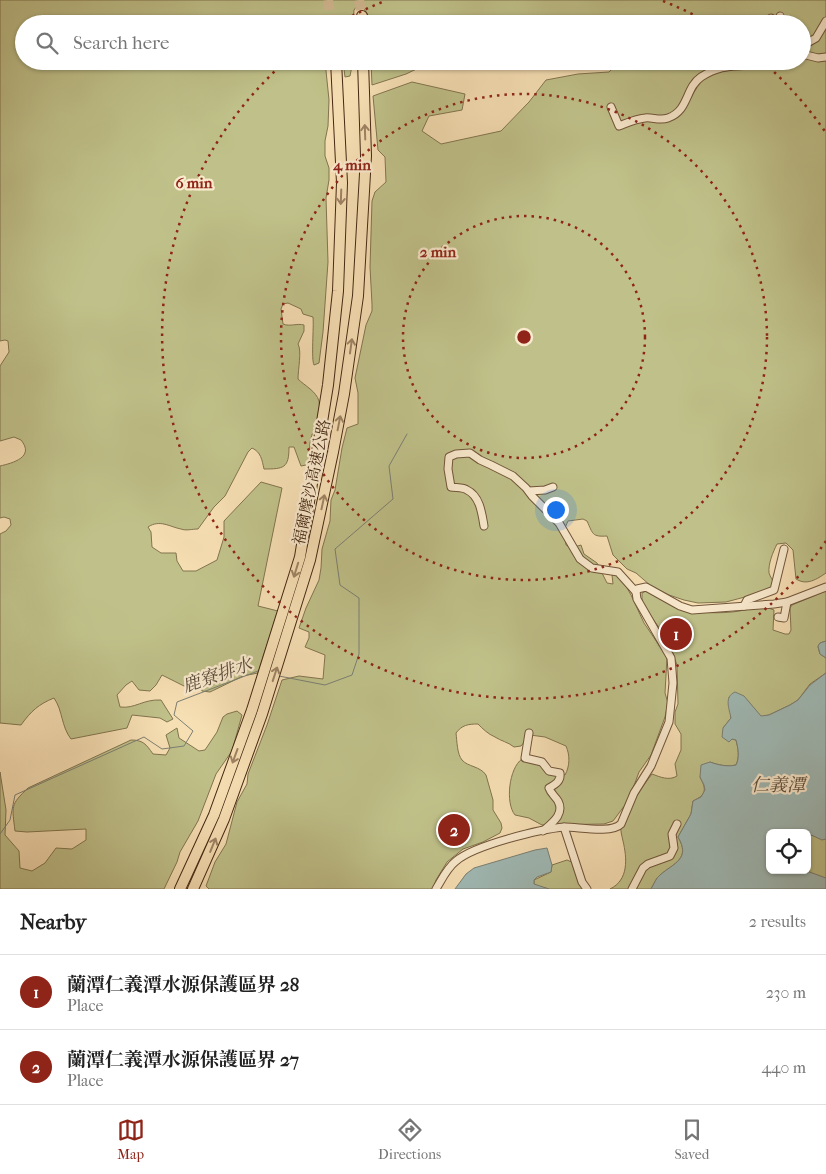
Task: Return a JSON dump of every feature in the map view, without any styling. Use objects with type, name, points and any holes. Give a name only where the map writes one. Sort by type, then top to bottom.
[{"type":"highway","name":"福爾摩沙高速公路","points":[[193,889],[224,819],[262,714],[300,557],[328,384],[338,291],[342,183],[336,70]]},
{"type":"highway","name":"福爾摩沙高速公路","points":[[180,889],[214,815],[310,560],[344,394],[358,296],[365,166],[363,70]]},
{"type":"street","points":[[811,41],[816,38],[826,21]]},
{"type":"street","points":[[811,56],[826,57]]},
{"type":"street","points":[[611,107],[619,126],[634,120],[647,118],[659,120],[667,118],[683,108],[690,92],[700,78],[713,70]]},
{"type":"street","points":[[436,889],[448,869],[465,854],[498,842],[564,827],[608,829],[618,827],[626,815],[634,793],[651,766],[669,722],[673,683],[671,658],[637,600],[636,592],[618,572],[592,568],[580,559],[559,523],[512,476],[470,453],[452,455],[449,457],[448,469],[451,487],[465,488],[475,498],[481,509],[484,526]]},
{"type":"street","points":[[528,491],[545,490],[553,487]]},
{"type":"street","points":[[744,606],[747,600],[774,590],[784,549]]},
{"type":"street","points":[[636,592],[640,587],[646,587],[680,606],[692,610],[787,602],[826,587]]},
{"type":"street","points":[[778,617],[784,618],[787,602]]},
{"type":"street","points":[[529,733],[525,758],[542,762],[549,771],[560,773],[561,778],[558,783],[550,788],[560,809],[558,816],[543,831]]},
{"type":"street","points":[[632,889],[643,868],[648,864],[670,856],[674,848],[672,834],[677,824]]},
{"type":"street","points":[[564,827],[582,882],[587,889]]},
{"type":"green space","points":[[0,0],[826,0],[826,573],[808,582],[796,579],[793,550],[786,543],[777,544],[769,569],[775,589],[726,602],[698,603],[669,595],[651,586],[636,573],[627,569],[613,555],[607,536],[594,534],[587,521],[583,519],[568,521],[564,530],[566,545],[571,548],[581,545],[584,554],[597,563],[607,583],[613,584],[612,575],[618,572],[644,623],[667,657],[665,693],[668,703],[665,717],[651,755],[639,772],[625,805],[613,821],[604,824],[542,825],[529,818],[515,815],[512,810],[509,794],[511,778],[518,763],[522,759],[537,761],[545,768],[565,775],[569,760],[566,746],[545,737],[530,735],[521,746],[514,747],[490,734],[478,724],[468,725],[456,733],[459,754],[462,760],[481,770],[486,775],[493,800],[493,810],[502,828],[500,833],[483,842],[463,849],[447,862],[433,889],[209,889],[206,886],[215,862],[226,844],[237,802],[247,784],[248,774],[282,680],[299,676],[323,679],[325,655],[305,647],[309,638],[309,632],[299,628],[319,580],[322,549],[330,521],[331,500],[335,490],[347,428],[358,424],[358,393],[355,378],[366,325],[372,311],[370,267],[372,201],[375,192],[386,182],[385,157],[378,150],[373,96],[412,82],[465,94],[462,110],[429,116],[422,131],[441,144],[501,131],[529,102],[546,80],[578,74],[609,72],[611,70],[811,70],[811,15],[368,15],[362,6],[357,6],[354,15],[15,15],[15,70],[326,70],[329,100],[328,126],[325,141],[325,156],[329,168],[326,198],[328,262],[319,363],[314,365],[313,362],[313,317],[303,314],[301,309],[288,303],[283,304],[281,309],[283,324],[304,325],[304,331],[298,344],[300,356],[298,379],[313,391],[319,401],[320,407],[311,438],[308,463],[301,466],[294,447],[289,447],[288,459],[284,466],[276,469],[264,469],[262,459],[252,448],[248,452],[225,496],[214,507],[198,529],[183,530],[165,524],[148,527],[151,532],[152,547],[161,553],[176,553],[177,561],[183,571],[196,571],[217,560],[224,537],[224,521],[261,482],[282,488],[258,606],[278,611],[258,673],[243,676],[210,692],[202,691],[200,682],[184,686],[162,675],[150,691],[139,690],[132,681],[117,695],[120,707],[130,707],[149,701],[161,700],[173,719],[167,722],[160,718],[132,715],[127,728],[71,739],[65,729],[54,698],[36,708],[21,725],[0,723],[0,534],[11,525],[10,519],[0,518],[0,466],[21,458],[24,455],[25,446],[21,440],[14,437],[0,441],[0,366],[9,352],[8,341],[0,341]]},
{"type":"green space","points":[[344,70],[351,70],[350,76],[345,77]]},
{"type":"green space","points":[[371,70],[414,70],[406,74],[372,85]]},
{"type":"green space","points":[[646,591],[679,607],[700,612],[724,613],[769,608],[774,610],[773,630],[789,634],[791,630],[790,608],[792,605],[826,591],[826,641],[820,643],[818,647],[820,654],[826,658],[826,673],[810,684],[798,700],[769,715],[761,717],[743,696],[729,697],[731,718],[723,728],[732,739],[736,740],[738,759],[736,765],[729,766],[710,762],[700,777],[704,785],[704,792],[701,797],[693,801],[691,814],[678,837],[682,844],[682,856],[656,879],[651,889],[610,889],[621,880],[624,874],[626,861],[621,829],[623,820],[652,774],[668,778],[677,776],[675,764],[681,750],[681,734],[675,724],[675,712],[678,704],[677,665],[668,640],[642,601],[642,593]]},
{"type":"green space","points":[[237,711],[242,715],[232,751],[216,774],[198,821],[180,852],[164,889],[0,889],[0,772],[6,810],[5,835],[19,851],[20,868],[32,871],[45,863],[56,848],[72,849],[86,840],[86,829],[15,831],[13,811],[15,802],[28,788],[131,740],[144,743],[153,754],[166,755],[170,748],[166,735],[177,728],[179,738],[199,751],[205,750],[217,732],[223,717]]},
{"type":"green space","points":[[811,835],[826,839],[826,879],[811,873]]},
{"type":"green space","points":[[567,860],[574,863],[590,889],[549,889],[534,885],[534,880],[551,872],[552,865]]},
{"type":"water","points":[[826,641],[826,658],[820,654],[818,646]]},
{"type":"water","name":"仁義潭","points":[[826,673],[826,839],[822,840],[811,835],[811,829],[766,829],[766,874],[811,873],[826,878],[826,889],[651,889],[656,879],[682,856],[682,844],[678,837],[691,814],[693,801],[701,797],[705,790],[700,777],[701,765],[710,762],[729,766],[736,765],[738,749],[736,740],[732,739],[729,742],[722,737],[723,728],[731,718],[728,703],[729,697],[735,692],[744,696],[761,716],[769,715],[798,700],[810,685]]},
{"type":"water","points":[[547,848],[552,865],[551,872],[537,877],[534,880],[534,884],[549,889],[455,889],[466,874],[474,868]]},
{"type":"waterway","name":"鹿寮排水","points":[[279,676],[325,685],[352,675],[359,654],[359,598],[340,585],[335,549],[393,499],[389,466],[407,434]]},
{"type":"waterway","name":"鹿寮排水","points":[[0,834],[10,820],[15,795],[144,737],[162,749],[184,746],[193,731],[174,715],[177,702],[258,671]]},
{"type":"tunnel","points":[[328,0],[330,15]]},
{"type":"tunnel","points":[[359,0],[362,15]]},
{"type":"place","name":"蘭潭仁義潭水源保護區界 28","points":[[676,634]]},
{"type":"place","name":"蘭潭仁義潭水源保護區界 27","points":[[454,830]]}]
